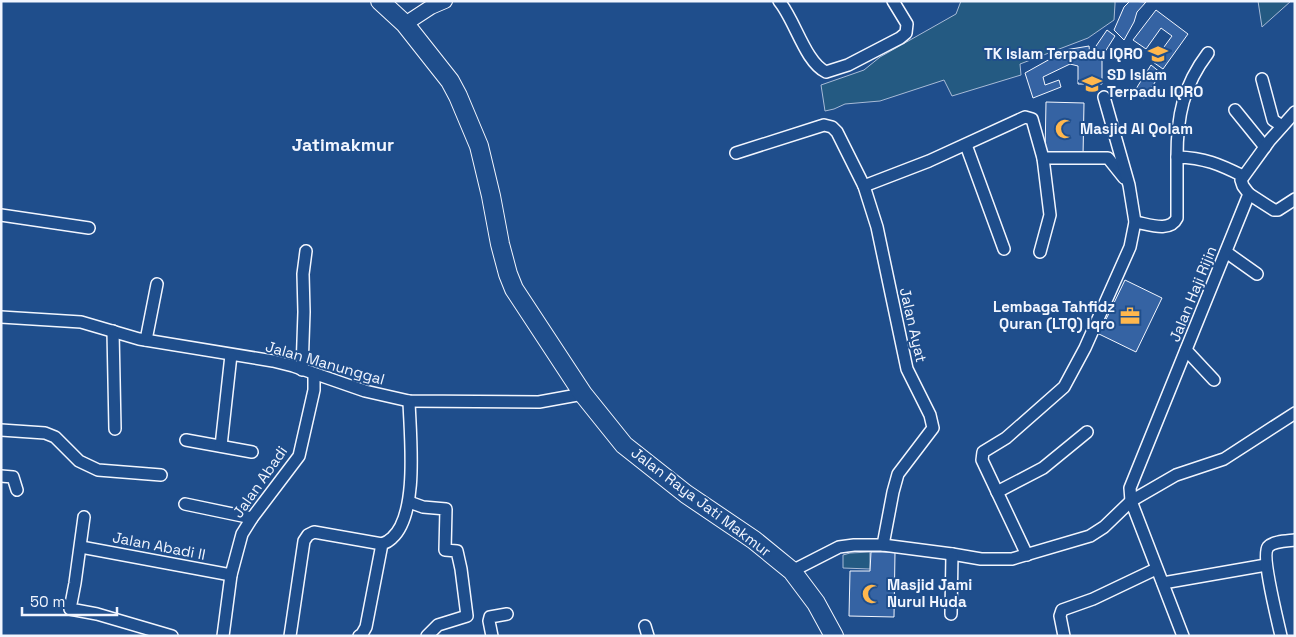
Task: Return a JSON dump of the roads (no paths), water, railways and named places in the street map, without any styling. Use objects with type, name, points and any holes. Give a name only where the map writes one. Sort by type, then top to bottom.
[{"type":"main road","name":"Jalan Raya Jati Makmur","points":[[380,1],[405,24],[450,81],[458,96],[478,146],[491,196],[500,244],[514,289],[583,394],[624,445],[686,494],[754,540],[792,571],[816,603],[834,636]]},
{"type":"street","points":[[405,24],[431,7],[445,1]]},
{"type":"street","points":[[778,1],[786,10],[814,65],[826,72],[848,65],[906,33],[907,28],[904,19],[893,1]]},
{"type":"street","points":[[1135,222],[1168,227],[1175,224],[1177,218],[1179,116],[1183,98],[1196,68],[1208,53]]},
{"type":"street","points":[[1262,79],[1273,120],[1282,126]]},
{"type":"street","points":[[1027,555],[982,460],[983,452],[1006,438],[1064,387],[1076,368],[1130,247],[1135,222],[1129,186],[1104,97]]},
{"type":"street","points":[[1235,110],[1265,147]]},
{"type":"street","points":[[1295,112],[1265,147],[1241,180],[1249,194],[1274,210],[1278,210],[1295,199]]},
{"type":"street","points":[[864,186],[921,164],[1025,117],[1029,117],[1032,119],[1042,158],[1050,215],[1040,252]]},
{"type":"street","name":"Jalan Ayat","points":[[736,153],[824,125],[832,127],[838,132],[864,186],[877,227],[906,369],[930,415],[933,428],[898,474],[883,545]]},
{"type":"street","points":[[966,145],[1004,249]]},
{"type":"street","points":[[1177,157],[1218,163],[1243,176]]},
{"type":"street","points":[[1042,158],[1108,158],[1129,186]]},
{"type":"street","name":"Jalan Haji Rijin","points":[[1131,501],[1130,488],[1249,194]]},
{"type":"street","points":[[1,214],[89,228]]},
{"type":"street","points":[[302,370],[303,274],[306,251]]},
{"type":"street","points":[[1226,252],[1257,274]]},
{"type":"street","points":[[146,340],[157,284]]},
{"type":"street","name":"Jalan Manunggal","points":[[1,317],[81,322],[146,340],[272,362],[366,391],[410,401],[539,402],[583,394]]},
{"type":"street","points":[[113,331],[115,429]]},
{"type":"street","points":[[1186,350],[1214,380]]},
{"type":"street","points":[[221,446],[231,355]]},
{"type":"street","name":"Jalan Abadi","points":[[222,636],[232,575],[242,534],[299,456],[314,390],[314,374]]},
{"type":"street","points":[[290,636],[304,541],[308,535],[314,532],[382,544],[393,538],[400,526],[409,502],[410,401]]},
{"type":"street","points":[[792,571],[840,547],[854,545],[883,545],[981,559],[1012,559],[1090,536],[1104,527],[1131,501],[1176,475],[1224,459],[1295,412]]},
{"type":"street","points":[[1,430],[45,433],[55,436],[79,461],[98,470],[161,475]]},
{"type":"street","points":[[997,492],[1043,468],[1087,432]]},
{"type":"street","points":[[186,440],[252,452]]},
{"type":"street","points":[[1,476],[13,477],[18,490]]},
{"type":"street","points":[[1131,501],[1183,636]]},
{"type":"street","points":[[409,502],[423,507],[446,508],[445,550],[457,551],[461,569],[467,616],[438,625],[427,636]]},
{"type":"street","points":[[185,504],[252,518]]},
{"type":"street","points":[[84,517],[81,547],[70,609],[98,614],[172,636]]},
{"type":"street","points":[[1282,636],[1266,565],[1268,547],[1295,540]]},
{"type":"street","points":[[359,636],[366,627],[382,544]]},
{"type":"street","name":"Jalan Abadi II","points":[[81,547],[232,575]]},
{"type":"street","points":[[951,614],[952,554]]},
{"type":"street","points":[[1163,583],[1266,565]]},
{"type":"street","points":[[1064,636],[1060,616],[1062,610],[1093,599],[1156,569]]},
{"type":"street","points":[[492,636],[490,617],[507,614]]},
{"type":"place","name":"TK Islam Terpadu IQRO","points":[[1158,54]]},
{"type":"place","name":"SD Islam Terpadu IQRO","points":[[1092,84]]},
{"type":"place","name":"Masjid Al Qolam","points":[[1065,129]]},
{"type":"place","name":"Lembaga Tahfidz Quran (LTQ) Iqro","points":[[1130,316]]},
{"type":"place","name":"Masjid Jami Nurul Huda","points":[[872,594]]},
{"type":"district","name":"Jatimakmur","points":[[343,145]]}]
